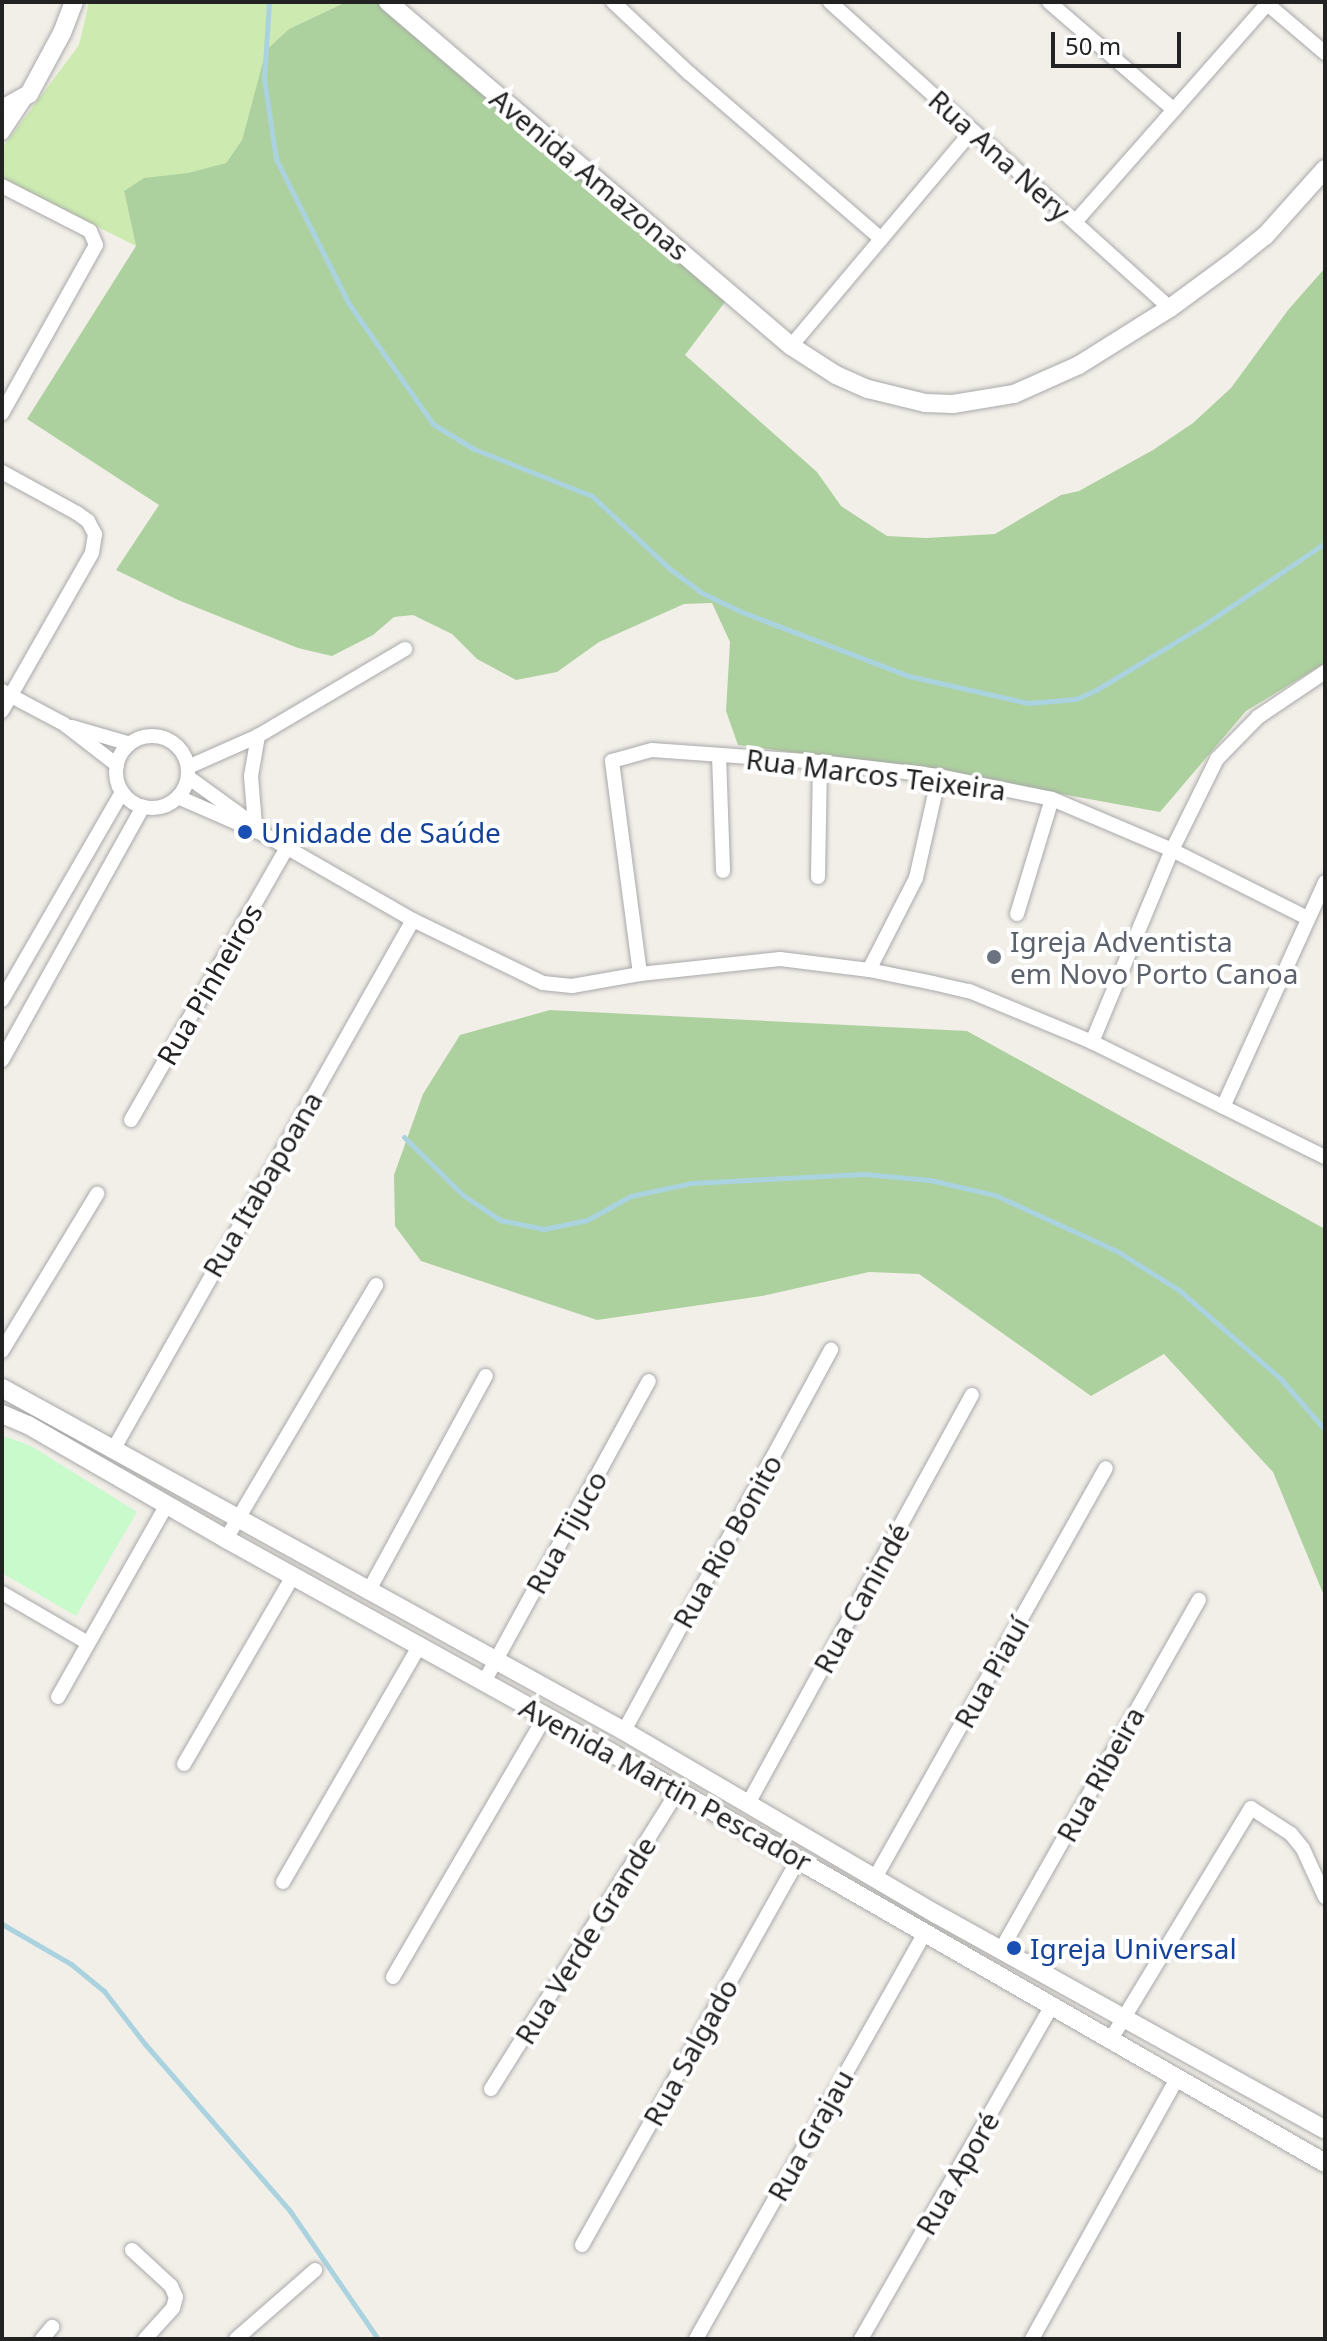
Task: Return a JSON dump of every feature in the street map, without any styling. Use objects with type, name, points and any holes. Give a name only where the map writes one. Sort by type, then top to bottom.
[{"type":"street","points":[[2,133],[29,94],[62,33],[74,2]]},
{"type":"street","name":"Avenida Amazonas","points":[[388,2],[791,346],[836,375],[868,389],[925,403],[953,404],[1014,394],[1045,382],[1170,308],[1265,236],[1325,169]]},
{"type":"street","points":[[613,2],[689,73],[881,239]]},
{"type":"street","name":"Rua Ana Nery","points":[[830,2],[1170,308]]},
{"type":"street","points":[[1049,2],[1174,110]]},
{"type":"street","points":[[1075,222],[1266,3],[1325,53]]},
{"type":"street","points":[[2,109],[29,94]]},
{"type":"street","points":[[791,346],[972,131]]},
{"type":"street","points":[[2,186],[90,231],[96,245],[2,413]]},
{"type":"street","points":[[2,472],[88,521],[95,534],[92,553],[6,693],[2,711]]},
{"type":"street","points":[[122,792],[143,807],[168,805],[178,797],[188,772],[258,736],[405,649]]},
{"type":"street","points":[[1092,1042],[1172,850],[1207,778],[1230,743],[1258,717],[1325,672]]},
{"type":"street","points":[[2,1000],[122,792],[117,765],[64,724],[6,693]]},
{"type":"street","points":[[64,724],[130,744]]},
{"type":"street","points":[[117,765],[130,744],[150,736],[171,741],[179,748],[188,772],[286,849],[413,920],[551,985],[572,986],[640,974],[780,959],[869,970],[969,991],[1092,1042],[1325,1157]]},
{"type":"street","points":[[258,736],[251,776],[260,830]]},
{"type":"street","name":"Rua Marcos Teixeira","points":[[640,974],[612,761],[652,750],[820,762],[939,776],[1052,799],[1172,850],[1307,918]]},
{"type":"street","points":[[719,755],[723,871]]},
{"type":"street","points":[[818,877],[820,762]]},
{"type":"street","points":[[869,970],[916,878],[939,776]]},
{"type":"street","points":[[178,797],[260,830]]},
{"type":"street","points":[[1017,914],[1052,799]]},
{"type":"street","points":[[2,1060],[143,807]]},
{"type":"street","name":"Rua Pinheiros","points":[[131,1120],[286,849]]},
{"type":"street","points":[[1223,1107],[1325,882]]},
{"type":"street","name":"Rua Itabapoana","points":[[113,1450],[413,920]]},
{"type":"street","points":[[2,1351],[97,1194]]},
{"type":"street","points":[[226,1539],[376,1285]]},
{"type":"street","name":"Rua Rio Bonito","points":[[624,1731],[831,1350]]},
{"type":"street","points":[[368,1592],[486,1376]]},
{"type":"street","name":"Rua Tijuco","points":[[484,1682],[649,1381]]},
{"type":"street","name":"Avenida Martin Pescador","points":[[2,1388],[624,1731],[803,1833],[936,1914],[1325,2130]]},
{"type":"street","name":"Rua Canindé","points":[[749,1802],[972,1395]]},
{"type":"street","name":"Avenida Martin Pescador","points":[[2,1414],[28,1425],[166,1506],[799,1859],[1325,2163]]},
{"type":"street","name":"Rua Piauí","points":[[876,1876],[1106,1468]]},
{"type":"street","points":[[58,1697],[166,1506]]},
{"type":"street","points":[[184,1764],[293,1576]]},
{"type":"street","points":[[2,1593],[88,1643]]},
{"type":"street","name":"Rua Ribeira","points":[[1002,1948],[1199,1600]]},
{"type":"street","points":[[283,1882],[419,1646]]},
{"type":"street","points":[[393,1977],[545,1717]]},
{"type":"street","points":[[684,1795],[706,1798],[736,1813],[745,1809],[749,1802]]},
{"type":"street","name":"Rua Verde Grande","points":[[491,2089],[684,1795]]},
{"type":"street","points":[[1111,2039],[1251,1808],[1291,1834],[1303,1849],[1325,1897]]},
{"type":"street","points":[[743,1828],[748,1819],[757,1817],[788,1834],[803,1833]]},
{"type":"street","name":"Rua Salgado","points":[[582,2245],[799,1859]]},
{"type":"street","name":"Rua Grajau","points":[[696,2339],[925,1932]]},
{"type":"street","name":"Rua Aporé","points":[[861,2339],[1052,2006]]},
{"type":"street","points":[[1032,2339],[1177,2079]]},
{"type":"street","points":[[132,2250],[171,2286],[176,2297],[168,2315],[145,2339]]},
{"type":"street","points":[[236,2339],[315,2270]]},
{"type":"green space","points":[[89,2],[346,2],[289,29],[266,50],[242,140],[226,163],[124,191],[136,246],[2,179],[2,148],[79,45]]},
{"type":"green space","points":[[346,2],[385,2],[725,302],[685,355],[817,472],[841,506],[887,536],[926,538],[995,534],[1061,495],[1079,491],[1153,450],[1193,423],[1231,388],[1288,310],[1325,268],[1325,663],[1246,711],[1160,812],[941,772],[738,745],[726,711],[730,642],[712,603],[684,604],[599,642],[557,672],[516,680],[477,659],[452,634],[413,615],[394,617],[373,635],[332,656],[298,648],[178,600],[116,570],[159,505],[27,419],[136,246],[124,191],[144,178],[188,173],[226,163],[242,140],[266,50],[289,29]]},
{"type":"green space","points":[[550,1010],[967,1031],[1325,1229],[1325,1598],[1273,1472],[1164,1354],[1091,1396],[919,1274],[869,1272],[762,1296],[597,1320],[421,1261],[395,1226],[394,1175],[423,1094],[460,1035]]},
{"type":"green space","points":[[2,1435],[31,1446],[137,1512],[76,1616],[2,1573]]},
{"type":"waterway","points":[[269,2],[264,79],[276,159],[349,304],[433,424],[474,449],[592,496],[670,569],[700,592],[742,612],[909,676],[1028,703],[1076,699],[1096,690],[1202,626],[1325,543]]},
{"type":"waterway","points":[[404,1137],[463,1195],[500,1220],[544,1229],[587,1220],[631,1196],[691,1183],[864,1174],[930,1180],[995,1195],[1117,1251],[1179,1290],[1280,1378],[1325,1430]]},
{"type":"waterway","points":[[2,1924],[71,1964],[104,1991],[145,2044],[290,2211],[378,2339]]},
{"type":"place","name":"Unidade de Saúde","points":[[245,832]]},
{"type":"place","name":"Igreja Adventista em Novo Porto Canoa","points":[[994,957]]},
{"type":"place","name":"Igreja Universal","points":[[1014,1948]]}]
